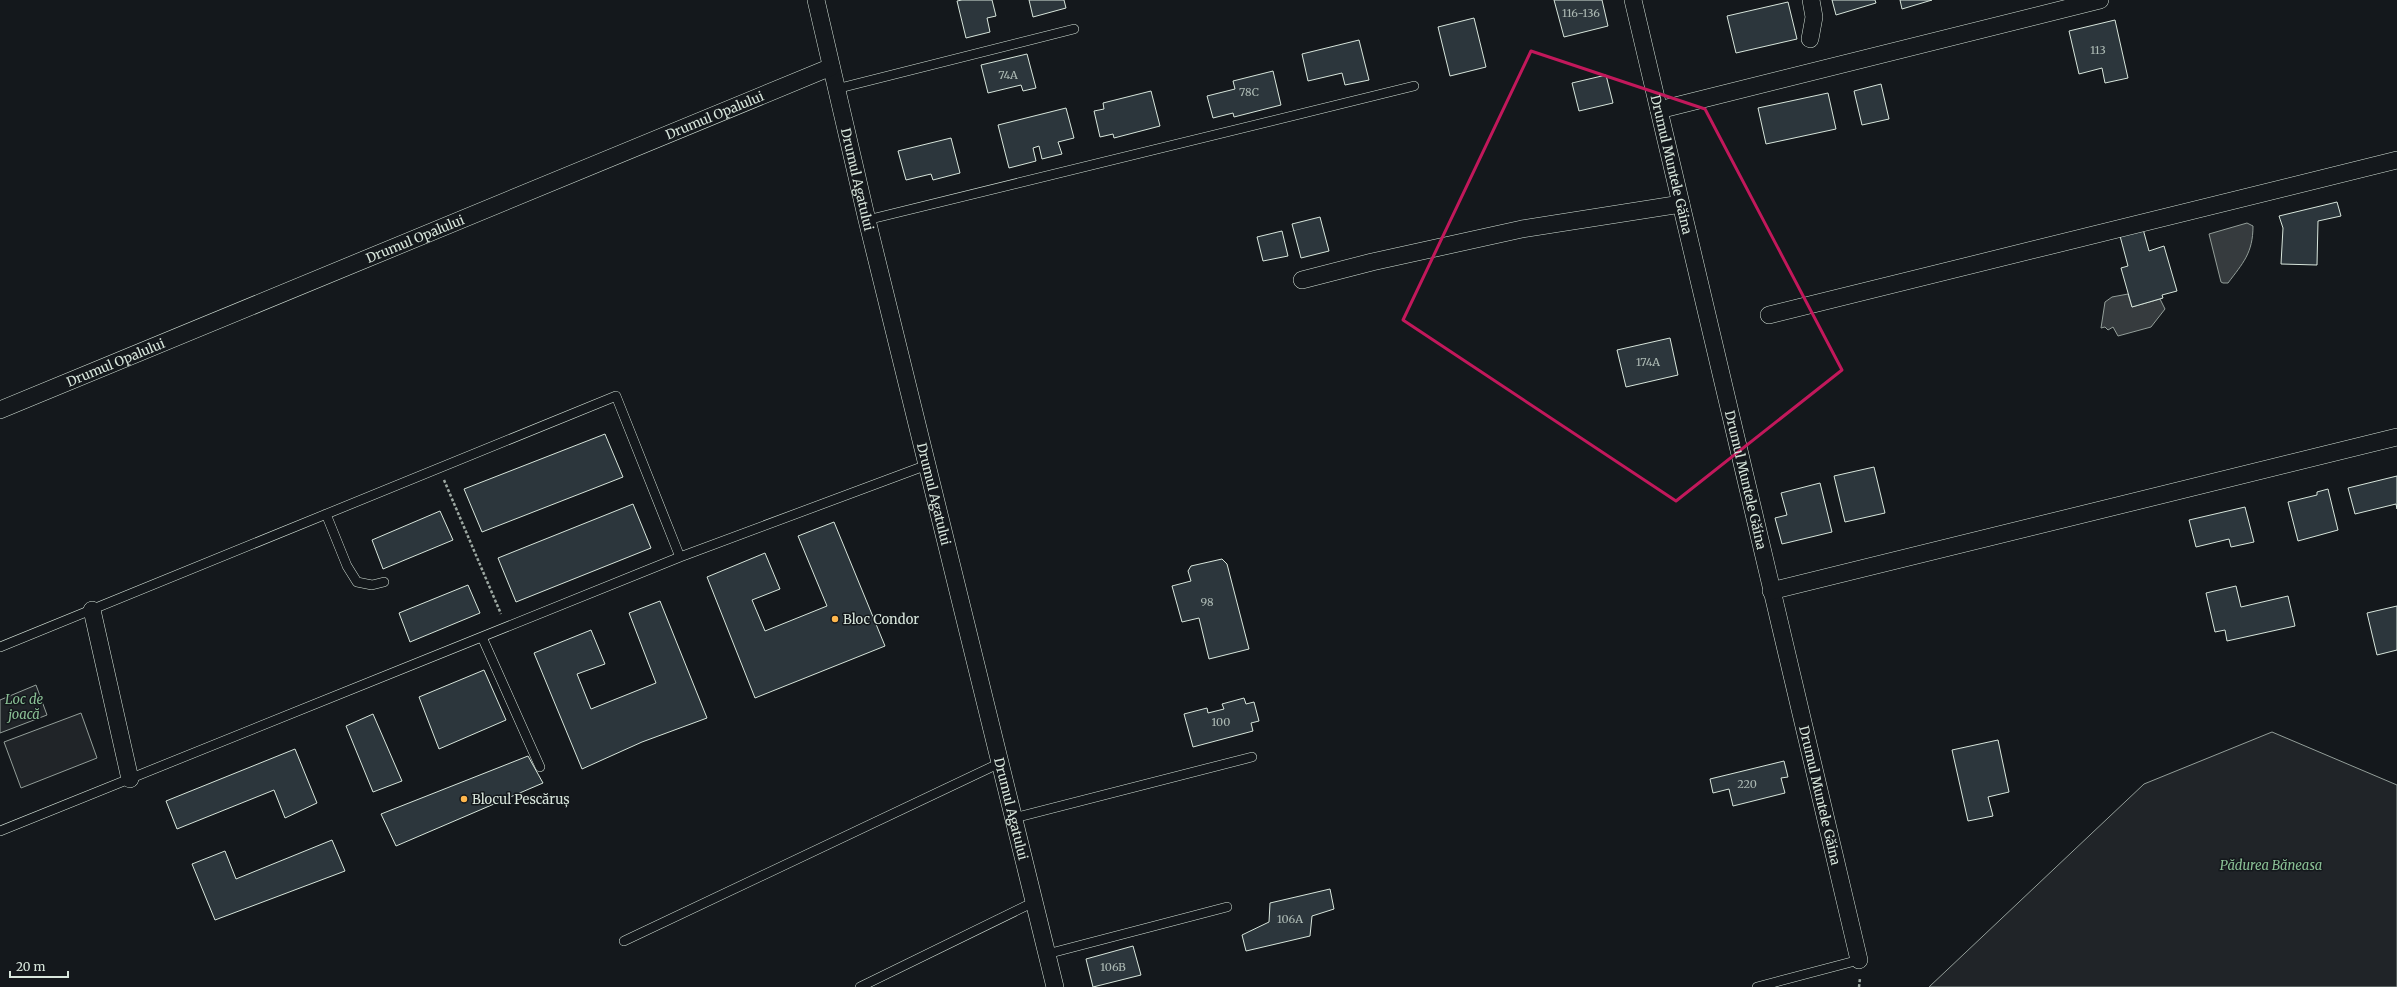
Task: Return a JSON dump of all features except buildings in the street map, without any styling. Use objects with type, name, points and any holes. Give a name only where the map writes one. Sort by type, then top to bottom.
[{"type":"street","name":"Drumul Agatului","points":[[816,0],[867,220],[1055,987]]},
{"type":"street","name":"Drumul Muntele Găina","points":[[1633,0],[1859,960]]},
{"type":"street","points":[[1810,39],[1814,17],[1811,0]]},
{"type":"street","points":[[1659,110],[2100,0]]},
{"type":"street","name":"Drumul Opalului","points":[[0,410],[831,67]]},
{"type":"street","points":[[1769,315],[2397,160]]},
{"type":"street","points":[[1302,280],[1372,262],[1522,229],[1681,204]]},
{"type":"street","points":[[1771,591],[2397,437]]},
{"type":"street","points":[[92,610],[130,779]]},
{"type":"lane","points":[[836,89],[1074,29]]},
{"type":"lane","points":[[867,220],[1414,86]]},
{"type":"lane","points":[[0,647],[616,396],[680,557]]},
{"type":"lane","points":[[0,831],[680,557],[927,465]]},
{"type":"lane","points":[[326,514],[347,566],[357,582],[372,585],[384,582]]},
{"type":"lane","points":[[482,636],[540,767]]},
{"type":"lane","points":[[1014,818],[1252,757]]},
{"type":"lane","points":[[624,941],[1000,763]]},
{"type":"lane","points":[[860,987],[1034,902]]},
{"type":"lane","points":[[1047,954],[1227,907]]},
{"type":"lane","points":[[1757,987],[1859,960]]},
{"type":"path","points":[[439,468],[507,627]]},
{"type":"highlighted area","points":[[1531,51],[1705,109],[1842,370],[1676,501],[1403,320]]},
{"type":"green space","name":"Loc de joacă","points":[[36,685],[47,715],[0,733],[0,700]]},
{"type":"green space","points":[[81,713],[97,758],[21,788],[4,742]]},
{"type":"green space","name":"Pădurea Băneasa","points":[[2272,732],[2397,785],[2397,987],[1929,987],[2144,784]]},
{"type":"shaded area","points":[[2247,223],[2253,226],[2253,235],[2249,251],[2243,263],[2228,283],[2223,283],[2221,282],[2209,234]]},
{"type":"shaded area","points":[[2128,294],[2132,307],[2160,299],[2165,309],[2151,327],[2118,336],[2113,327],[2108,330],[2105,327],[2101,328],[2105,302],[2112,297]]},
{"type":"place","name":"Bloc Condor","points":[[835,619]]},
{"type":"place","name":"Blocul Pescăruș","points":[[464,799]]}]
